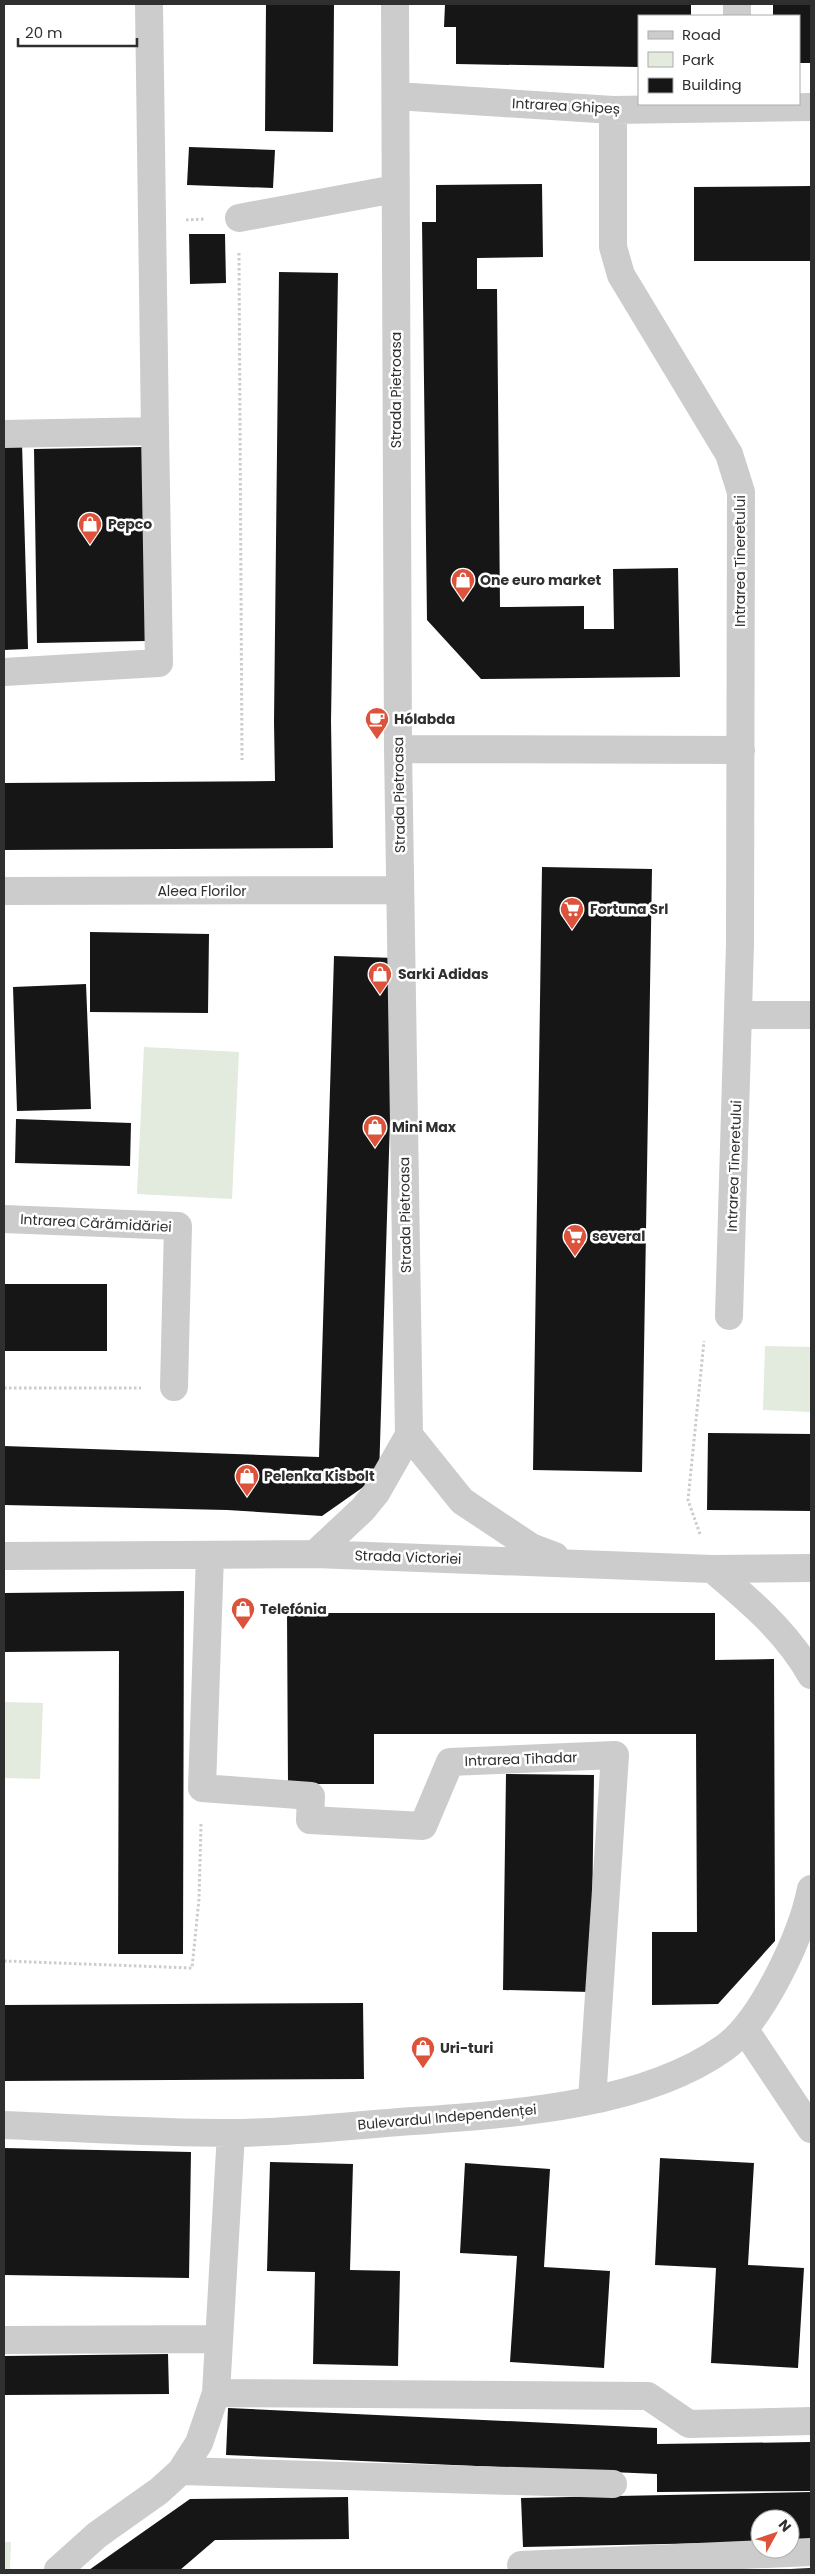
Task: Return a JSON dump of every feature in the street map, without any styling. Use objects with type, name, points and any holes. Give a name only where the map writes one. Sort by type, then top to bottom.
[{"type":"street","points":[[4,672],[159,663],[149,4]]},
{"type":"street","name":"Strada Pietroasa","points":[[396,4],[398,749],[409,1436]]},
{"type":"street","name":"Intrarea Ghipeș","points":[[396,96],[613,110],[735,105],[811,106]]},
{"type":"street","name":"Intrarea Tineretului","points":[[613,110],[612,247],[621,275],[729,454],[741,492],[738,1015],[729,1316]]},
{"type":"street","points":[[239,218],[395,189]]},
{"type":"street","points":[[4,434],[155,431]]},
{"type":"street","points":[[398,749],[741,750]]},
{"type":"street","name":"Aleea Florilor","points":[[4,891],[400,890]]},
{"type":"street","points":[[738,1015],[811,1015]]},
{"type":"street","name":"Intrarea Cărămidăriei","points":[[4,1219],[178,1226],[174,1387]]},
{"type":"street","points":[[315,1554],[363,1510],[376,1493],[409,1436],[462,1502],[531,1547],[574,1563]]},
{"type":"street","name":"Strada Victoriei","points":[[4,1556],[315,1554],[712,1569],[811,1568]]},
{"type":"street","points":[[202,1788],[210,1555]]},
{"type":"street","points":[[712,1569],[767,1618],[792,1646],[811,1675]]},
{"type":"street","name":"Intrarea Tihadar","points":[[202,1788],[311,1796],[310,1820],[423,1826],[450,1762],[615,1754],[592,2100]]},
{"type":"street","name":"Bulevardul Independenței","points":[[4,2125],[231,2133],[488,2116],[592,2100],[678,2074],[702,2063],[745,2030],[769,1992],[793,1944],[811,1889]]},
{"type":"street","points":[[745,2030],[811,2129]]},
{"type":"street","points":[[58,2570],[97,2535],[159,2492],[181,2471],[199,2443],[216,2393],[231,2133]]},
{"type":"street","points":[[4,2340],[218,2339]]},
{"type":"street","points":[[216,2393],[648,2396],[689,2424],[811,2421]]},
{"type":"street","points":[[181,2471],[613,2484]]},
{"type":"street","points":[[521,2564],[811,2552]]},
{"type":"path","points":[[152,222],[239,218],[242,760]]},
{"type":"path","points":[[712,1569],[688,1500],[694,1424],[708,1315],[729,1316]]},
{"type":"path","points":[[4,1388],[174,1387]]},
{"type":"path","points":[[4,1961],[192,1968],[199,1899],[202,1788]]},
{"type":"green space","points":[[144,1047],[239,1052],[232,1199],[137,1194]]},
{"type":"green space","points":[[765,1346],[811,1347],[811,1412],[763,1410]]},
{"type":"green space","points":[[4,1702],[43,1703],[40,1779],[4,1778]]},
{"type":"green space","points":[[4,2542],[11,2542],[10,2570],[4,2570]]},
{"type":"building","points":[[266,4],[334,4],[333,132],[265,131]]},
{"type":"building","points":[[445,4],[691,4],[691,15],[638,15],[638,67],[456,64],[456,27],[444,27]]},
{"type":"building","points":[[773,4],[811,4],[811,63],[800,63],[800,15],[773,15]]},
{"type":"building","points":[[189,147],[275,150],[273,188],[187,185]]},
{"type":"building","points":[[542,184],[543,257],[477,258],[477,289],[497,289],[500,607],[584,606],[584,629],[614,629],[613,569],[678,568],[680,677],[481,679],[427,620],[422,222],[436,222],[436,185]]},
{"type":"building","points":[[811,186],[811,261],[694,261],[694,187]]},
{"type":"building","points":[[189,234],[225,234],[226,283],[190,284]]},
{"type":"building","points":[[279,272],[338,273],[331,721],[333,848],[4,850],[4,783],[275,781]]},
{"type":"building","points":[[4,443],[22,443],[28,649],[4,650]]},
{"type":"building","name":"Pepco","points":[[143,447],[146,641],[37,643],[34,449]]},
{"type":"building","points":[[542,867],[652,869],[642,1472],[533,1470]]},
{"type":"building","points":[[90,932],[209,934],[208,1013],[90,1012]]},
{"type":"building","points":[[334,956],[395,958],[379,1476],[322,1516],[227,1510],[4,1505],[4,1446],[319,1457]]},
{"type":"building","points":[[86,984],[91,1109],[17,1111],[13,987]]},
{"type":"building","points":[[16,1119],[131,1123],[130,1166],[15,1163]]},
{"type":"building","points":[[4,1284],[107,1284],[107,1351],[4,1351]]},
{"type":"building","points":[[708,1433],[811,1434],[811,1511],[707,1510]]},
{"type":"building","points":[[184,1591],[183,1954],[118,1954],[119,1651],[4,1652],[4,1593]]},
{"type":"building","points":[[287,1613],[715,1613],[715,1660],[774,1659],[775,1941],[718,2004],[652,2005],[652,1932],[697,1932],[696,1734],[374,1734],[374,1784],[288,1784]]},
{"type":"building","points":[[506,1774],[594,1775],[591,1992],[503,1990]]},
{"type":"building","points":[[363,2003],[364,2079],[4,2081],[4,2005]]},
{"type":"building","points":[[4,2148],[191,2152],[189,2278],[4,2275]]},
{"type":"building","points":[[660,2158],[754,2163],[748,2265],[804,2268],[798,2368],[711,2363],[716,2268],[655,2265]]},
{"type":"building","points":[[270,2162],[353,2164],[350,2270],[400,2271],[398,2366],[313,2364],[315,2272],[267,2271]]},
{"type":"building","points":[[465,2163],[550,2169],[544,2267],[610,2271],[604,2368],[510,2362],[517,2256],[460,2253]]},
{"type":"building","points":[[168,2354],[169,2394],[4,2395],[4,2356]]},
{"type":"building","points":[[228,2408],[657,2428],[657,2444],[811,2442],[811,2491],[657,2492],[657,2474],[226,2455]]},
{"type":"building","points":[[811,2492],[811,2541],[800,2541],[800,2509],[750,2509],[750,2542],[523,2547],[521,2498]]},
{"type":"building","points":[[348,2497],[349,2539],[215,2540],[180,2570],[89,2570],[190,2499]]},
{"type":"building","points":[[811,2568],[811,2570],[791,2570],[791,2569]]},
{"type":"place","name":"Pepco","points":[[90,545]]},
{"type":"place","name":"One euro market","points":[[463,601]]},
{"type":"place","name":"Hólabda","points":[[377,740]]},
{"type":"place","name":"Fortuna Srl","points":[[572,930]]},
{"type":"place","name":"Sarki Adidas","points":[[380,995]]},
{"type":"place","name":"Mini Max","points":[[375,1148]]},
{"type":"place","name":"several","points":[[575,1257]]},
{"type":"place","name":"Pelenka Kisbolt","points":[[247,1497]]},
{"type":"place","name":"Telefónia","points":[[243,1630]]},
{"type":"place","name":"Uri-turi","points":[[423,2069]]}]
